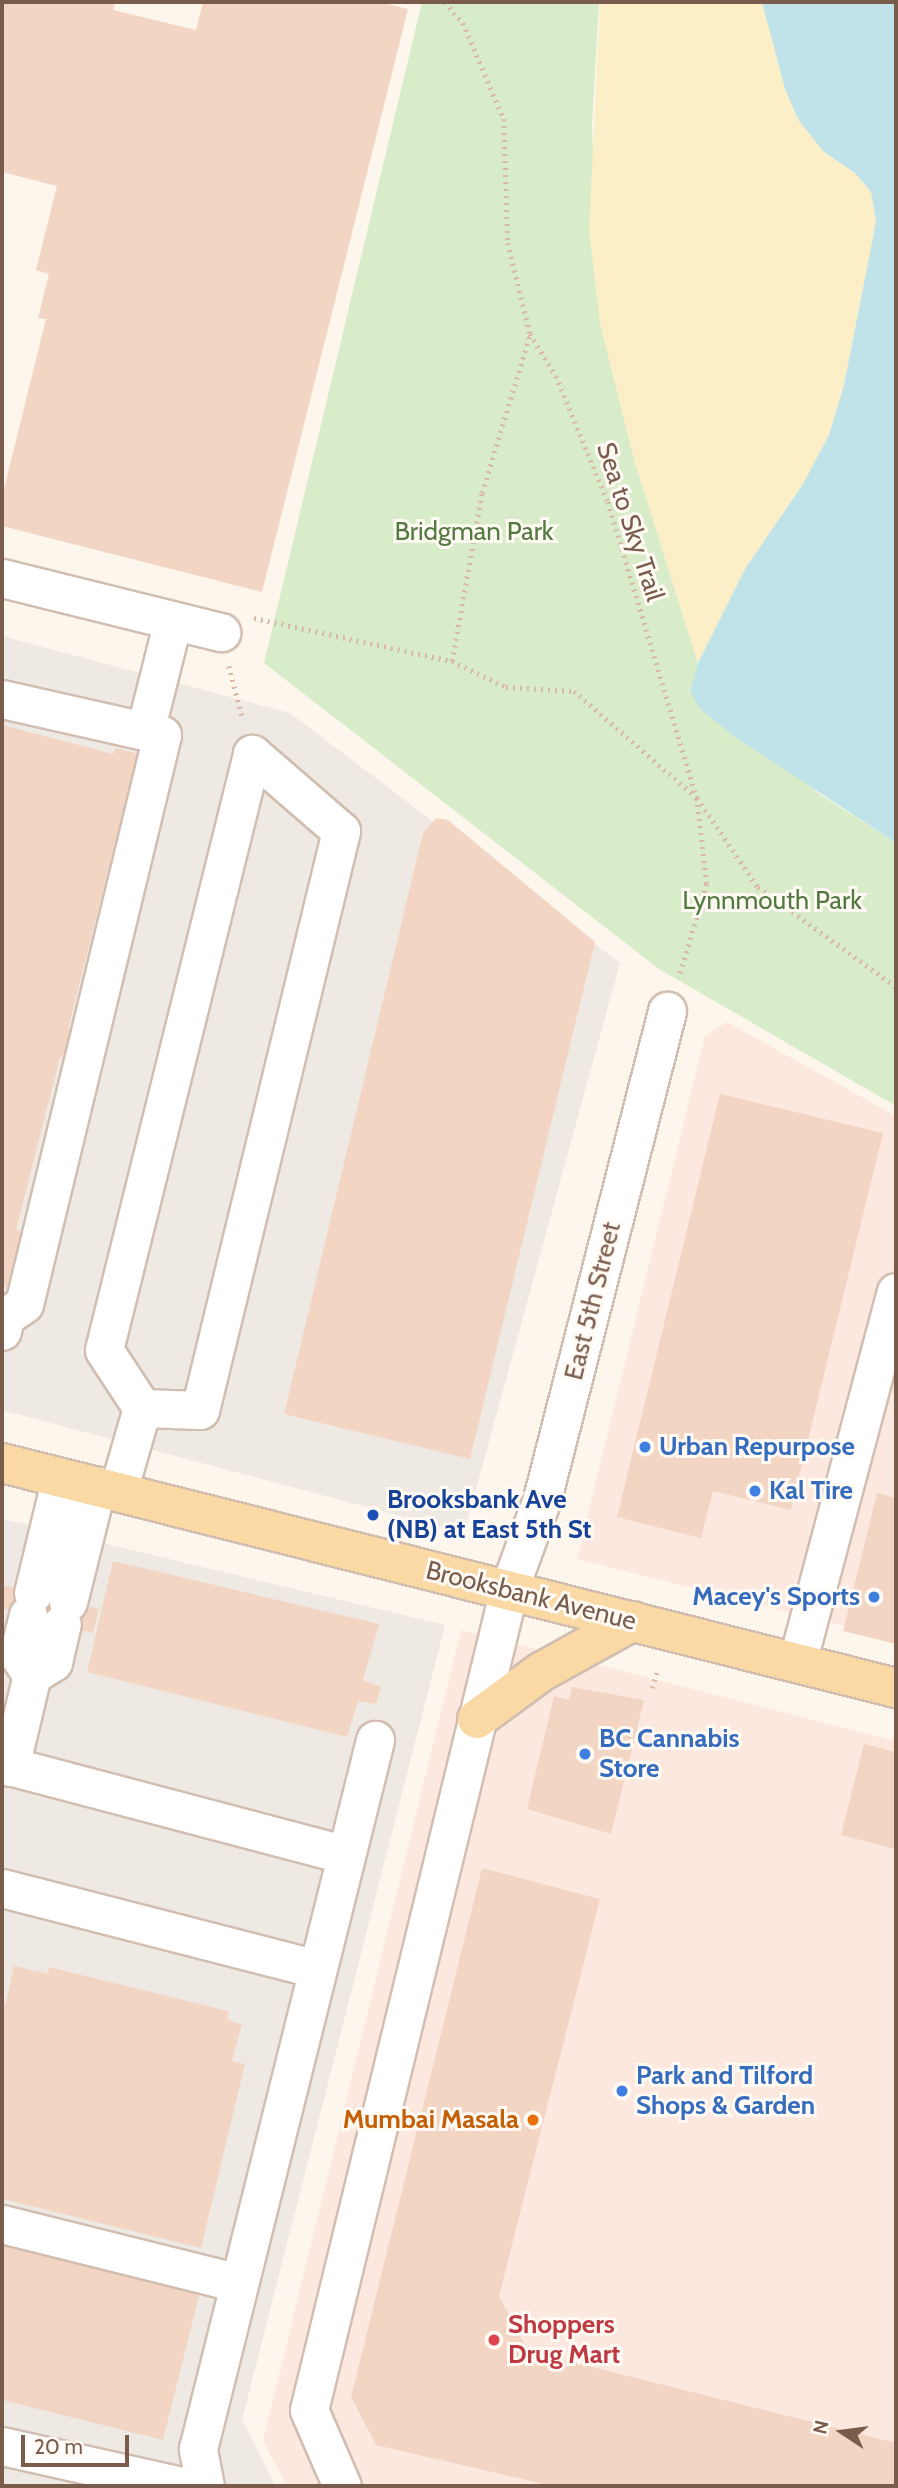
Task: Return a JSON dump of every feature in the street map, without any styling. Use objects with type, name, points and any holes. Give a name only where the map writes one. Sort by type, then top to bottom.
[{"type":"main road","name":"Brooksbank Avenue","points":[[2,1463],[896,1688]]},
{"type":"main road","points":[[477,1719],[541,1672],[633,1621]]},
{"type":"street","points":[[2,578],[221,632]]},
{"type":"street","points":[[145,731],[173,620]]},
{"type":"street","points":[[2,699],[162,735],[24,1304],[3,1321]]},
{"type":"street","points":[[252,754],[341,831],[200,1410],[142,1408],[104,1350],[252,754]]},
{"type":"street","name":"East 5th Street","points":[[342,2486],[309,2410],[509,1589],[542,1499],[667,1011]]},
{"type":"street","points":[[797,1662],[896,1292]]},
{"type":"street","points":[[48,1609],[108,1489],[142,1408]]},
{"type":"street","points":[[61,1477],[48,1609],[53,1662],[32,1675],[6,1765],[346,1856]]},
{"type":"street","points":[[205,2486],[198,2449],[375,1740]]},
{"type":"street","points":[[2,1888],[317,1969]]},
{"type":"street","points":[[2,2224],[239,2283]]},
{"type":"street","points":[[2,2446],[181,2486]]},
{"type":"path","name":"Sea to Sky Trail","points":[[445,2],[463,23],[504,119],[508,243],[530,334],[556,376],[608,502],[697,798],[758,887],[896,987]]},
{"type":"path","points":[[452,661],[482,493],[530,334]]},
{"type":"path","points":[[252,754],[221,632],[241,615],[452,661],[506,687],[574,691],[697,798],[707,884],[682,967]]},
{"type":"path","points":[[652,1688],[656,1672]]},
{"type":"shaded area","points":[[2,636],[290,713],[620,963],[464,1533],[2,1410]]},
{"type":"shaded area","points":[[727,1022],[896,1116],[896,1639],[577,1559],[705,1036]]},
{"type":"shaded area","points":[[2,1519],[445,1625],[242,2420],[275,2486],[2,2486]]},
{"type":"shaded area","name":"Park and Tilford Shops & Garden","points":[[461,1630],[896,1741],[896,2486],[287,2486],[263,2441]]},
{"type":"green space","name":"Bridgman Park","points":[[422,2],[599,2],[592,125],[600,323],[635,462],[698,663],[690,690],[818,793],[896,843],[896,1106],[659,969],[264,663]]},
{"type":"sand","points":[[600,2],[762,2],[785,89],[824,152],[855,173],[871,192],[876,222],[844,385],[829,435],[803,484],[745,569],[698,663],[635,462],[600,323],[589,230]]},
{"type":"water","points":[[762,2],[896,2],[896,843],[735,737],[699,708],[690,690],[698,663],[745,569],[803,484],[829,435],[844,385],[876,222],[871,192],[855,173],[824,152],[799,121],[785,89]]},
{"type":"building","points":[[2,2],[115,2],[113,10],[196,30],[203,2],[379,2],[408,9],[262,592],[2,526],[2,497],[46,319],[38,318],[49,274],[36,270],[57,186],[2,172]]},
{"type":"building","points":[[2,725],[113,754],[115,748],[142,755],[135,780],[131,780],[68,1029],[73,1030],[66,1058],[60,1057],[16,1230],[22,1231],[7,1287],[2,1286]]},
{"type":"building","points":[[436,818],[448,820],[595,942],[470,1459],[284,1414],[423,833]]},
{"type":"building","points":[[720,1094],[883,1133],[791,1510],[713,1491],[701,1538],[617,1517]]},
{"type":"building","points":[[877,1493],[896,1498],[896,1644],[843,1631]]},
{"type":"building","points":[[113,1561],[379,1624],[363,1680],[381,1687],[376,1704],[358,1701],[347,1737],[87,1672]]},
{"type":"building","points":[[2,1585],[99,1609],[93,1633],[2,1608]]},
{"type":"building","name":"BC Cannabis Store","points":[[572,1687],[644,1700],[611,1834],[527,1809],[554,1696],[569,1700]]},
{"type":"building","points":[[864,1744],[896,1752],[896,1849],[841,1835]]},
{"type":"building","points":[[482,1868],[600,1899],[499,2296],[528,2351],[896,2443],[896,2486],[552,2486],[376,2445],[351,2397]]},
{"type":"building","points":[[14,1966],[48,1974],[49,1967],[228,2011],[227,2020],[242,2024],[232,2061],[245,2064],[201,2248],[2,2199],[2,2002],[6,2003]]},
{"type":"building","points":[[19,2239],[202,2284],[163,2440],[2,2400],[2,2244],[16,2248]]},
{"type":"place","name":"Urban Repurpose","points":[[645,1447]]},
{"type":"place","name":"Kal Tire","points":[[755,1491]]},
{"type":"place","name":"Brooksbank Ave (NB) at East 5th St","points":[[373,1515]]},
{"type":"place","name":"Macey's Sports","points":[[874,1597]]},
{"type":"place","name":"BC Cannabis Store","points":[[585,1754]]},
{"type":"place","name":"Park and Tilford Shops & Garden","points":[[622,2091]]},
{"type":"place","name":"Mumbai Masala","points":[[533,2120]]},
{"type":"place","name":"Shoppers Drug Mart","points":[[494,2340]]},
{"type":"park label","name":"Lynnmouth Park","points":[[772,901]]}]
